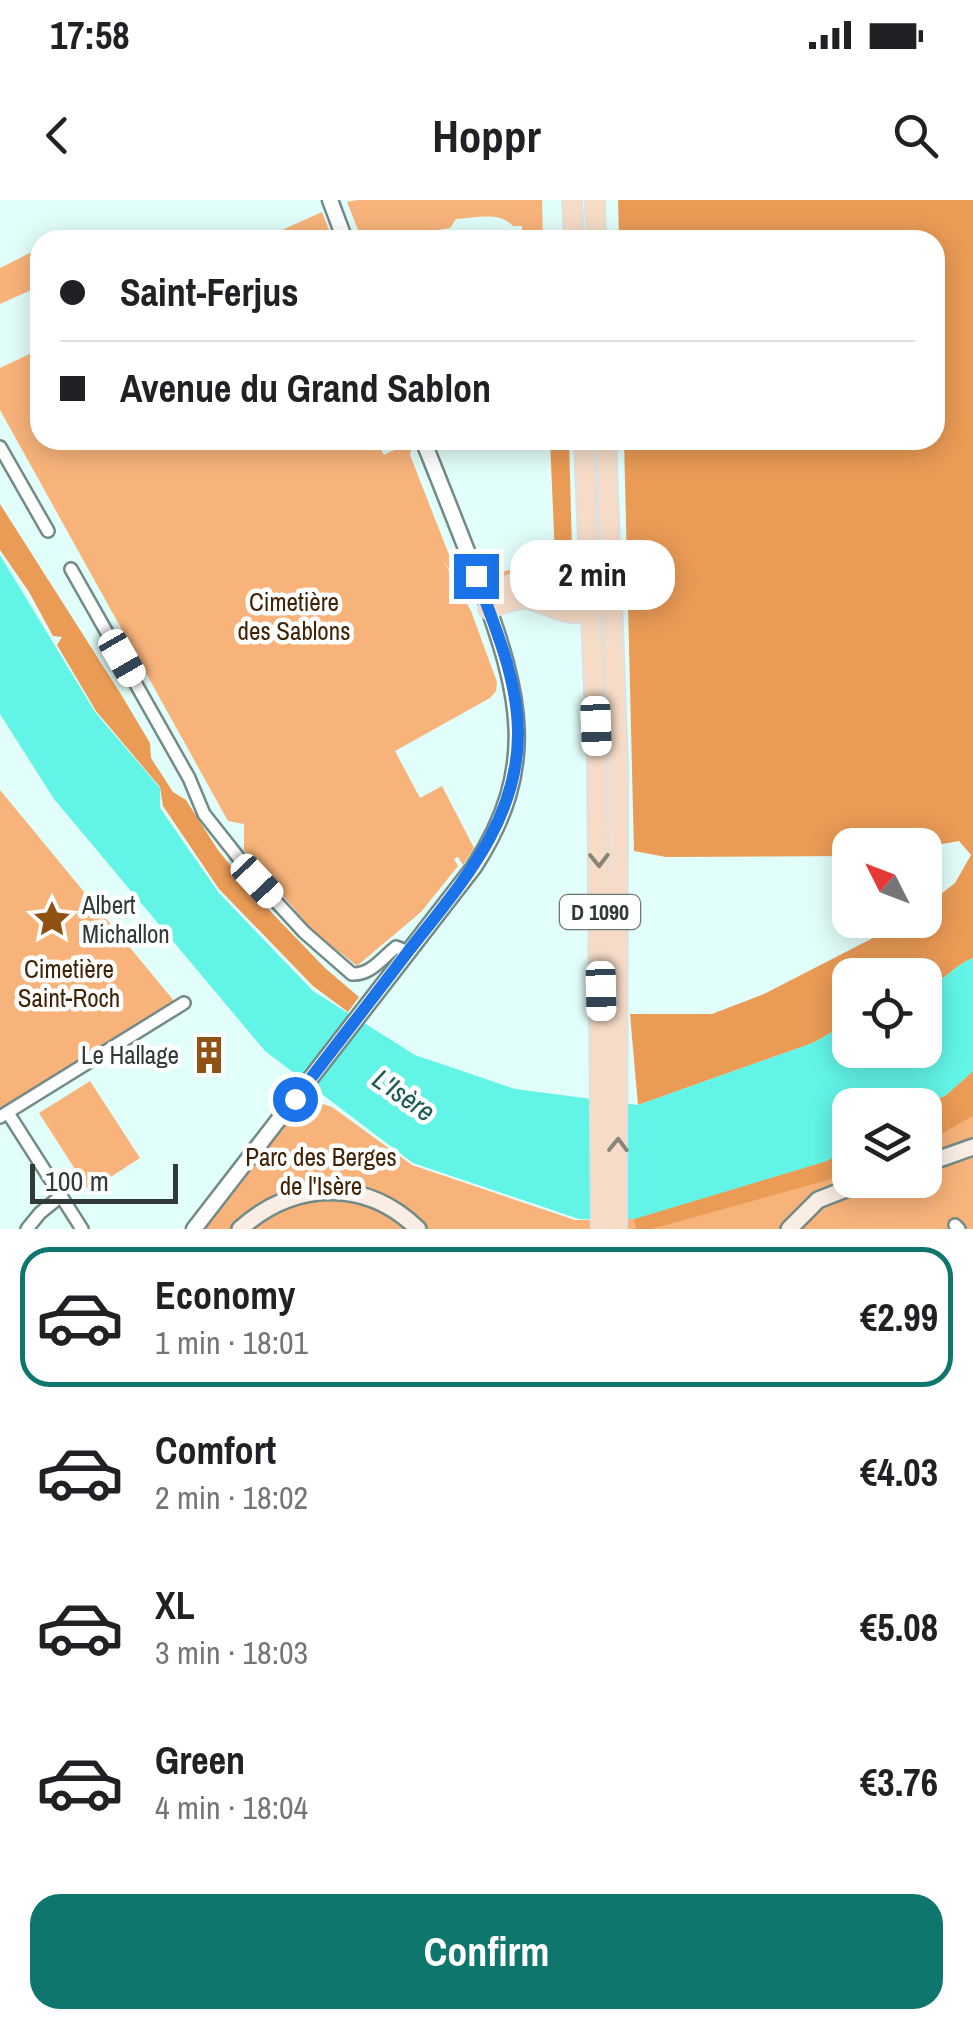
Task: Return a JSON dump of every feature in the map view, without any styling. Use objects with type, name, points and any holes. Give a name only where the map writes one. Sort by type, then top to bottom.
[{"type":"main road","points":[[572,200],[574,230]]},
{"type":"main road","points":[[594,200],[596,230]]},
{"type":"main road","name":"D 1090","points":[[585,450],[594,602],[617,1229]]},
{"type":"main road","name":"D 1090","points":[[601,1229],[610,1060],[616,735],[607,450]]},
{"type":"main road","points":[[486,601],[528,600],[556,612],[594,602],[614,591]]},
{"type":"main road","points":[[594,602],[616,735]]},
{"type":"main road","points":[[942,1158],[973,1147]]},
{"type":"main road","points":[[240,1229],[282,1199],[325,1191],[362,1196],[404,1215],[418,1229]]},
{"type":"main road","points":[[790,1229],[818,1200],[832,1195]]},
{"type":"street","points":[[330,200],[341,230]]},
{"type":"street","points":[[0,446],[48,530]]},
{"type":"street","points":[[194,1229],[394,971],[484,851],[500,822],[511,782],[517,719],[510,671],[427,450]]},
{"type":"street","points":[[71,569],[189,778],[204,814],[257,881],[304,932],[352,974],[370,970],[396,948],[408,952]]},
{"type":"street","points":[[82,1229],[4,1115],[184,1003]]},
{"type":"street","points":[[27,1229],[61,1196]]},
{"type":"green space","points":[[542,200],[543,230],[522,230],[522,226],[486,216],[456,219],[450,228],[438,230],[358,230],[347,202]]},
{"type":"green space","points":[[322,212],[329,230],[282,230]]},
{"type":"green space","points":[[30,253],[30,290],[0,304],[0,268]]},
{"type":"green space","name":"Cimetière des Sablons","points":[[30,354],[30,450],[381,450],[384,455],[394,450],[411,450],[464,593],[443,560],[471,611],[497,682],[490,698],[395,751],[420,798],[442,786],[474,848],[463,865],[458,857],[454,859],[458,866],[421,912],[357,966],[313,931],[244,850],[244,824],[228,821],[0,410],[0,368]]},
{"type":"green space","points":[[572,549],[574,587],[493,587],[490,576]]},
{"type":"green space","name":"Cimetière Saint-Roch","points":[[0,790],[174,1001],[0,1110]]},
{"type":"green space","points":[[90,1081],[140,1158],[89,1191],[39,1113]]},
{"type":"green space","name":"Parc des Berges de l'Isère","points":[[973,1081],[973,1229],[203,1229],[265,1145],[311,1100],[332,1107],[412,1165],[575,1220],[633,1219],[832,1158],[832,1198],[942,1198],[942,1101]]},
{"type":"shaded area","points":[[618,200],[973,200],[973,958],[942,978],[942,958],[834,958],[873,938],[942,938],[942,893],[955,883],[971,855],[959,841],[942,844],[942,828],[832,828],[832,856],[666,857],[634,851],[624,450],[945,450],[945,230],[619,230]]},
{"type":"shaded area","points":[[550,450],[569,450],[572,549],[555,556]]},
{"type":"shaded area","points":[[0,504],[122,696],[150,743],[151,758],[173,792],[186,800],[249,889],[325,968],[359,997],[348,1012],[313,986],[219,889],[163,806],[160,787],[96,711],[57,645],[62,637],[53,636],[0,550]]},
{"type":"shaded area","points":[[832,959],[832,1032],[813,1043],[638,1105],[630,1014],[712,1014],[764,994]]},
{"type":"shaded area","points":[[973,1071],[973,1116],[942,1133],[942,1097]]},
{"type":"shaded area","points":[[832,1158],[832,1179],[651,1229],[636,1229],[634,1219]]},
{"type":"water","name":"L'Isère","points":[[0,555],[95,712],[160,788],[160,808],[219,893],[313,991],[415,1055],[515,1089],[638,1105],[813,1043],[832,1032],[832,1068],[942,1068],[942,978],[973,958],[973,1071],[942,1097],[942,1088],[832,1088],[832,1158],[634,1219],[579,1219],[413,1163],[265,1051],[54,799],[0,714]]},
{"type":"place","name":"Albert Michallon","points":[[52,919]]},
{"type":"place","name":"Le Hallage","points":[[209,1055]]},
{"type":"route","points":[[295,1099],[461,885],[500,822],[516,759],[517,719],[510,671],[476,576]]}]
